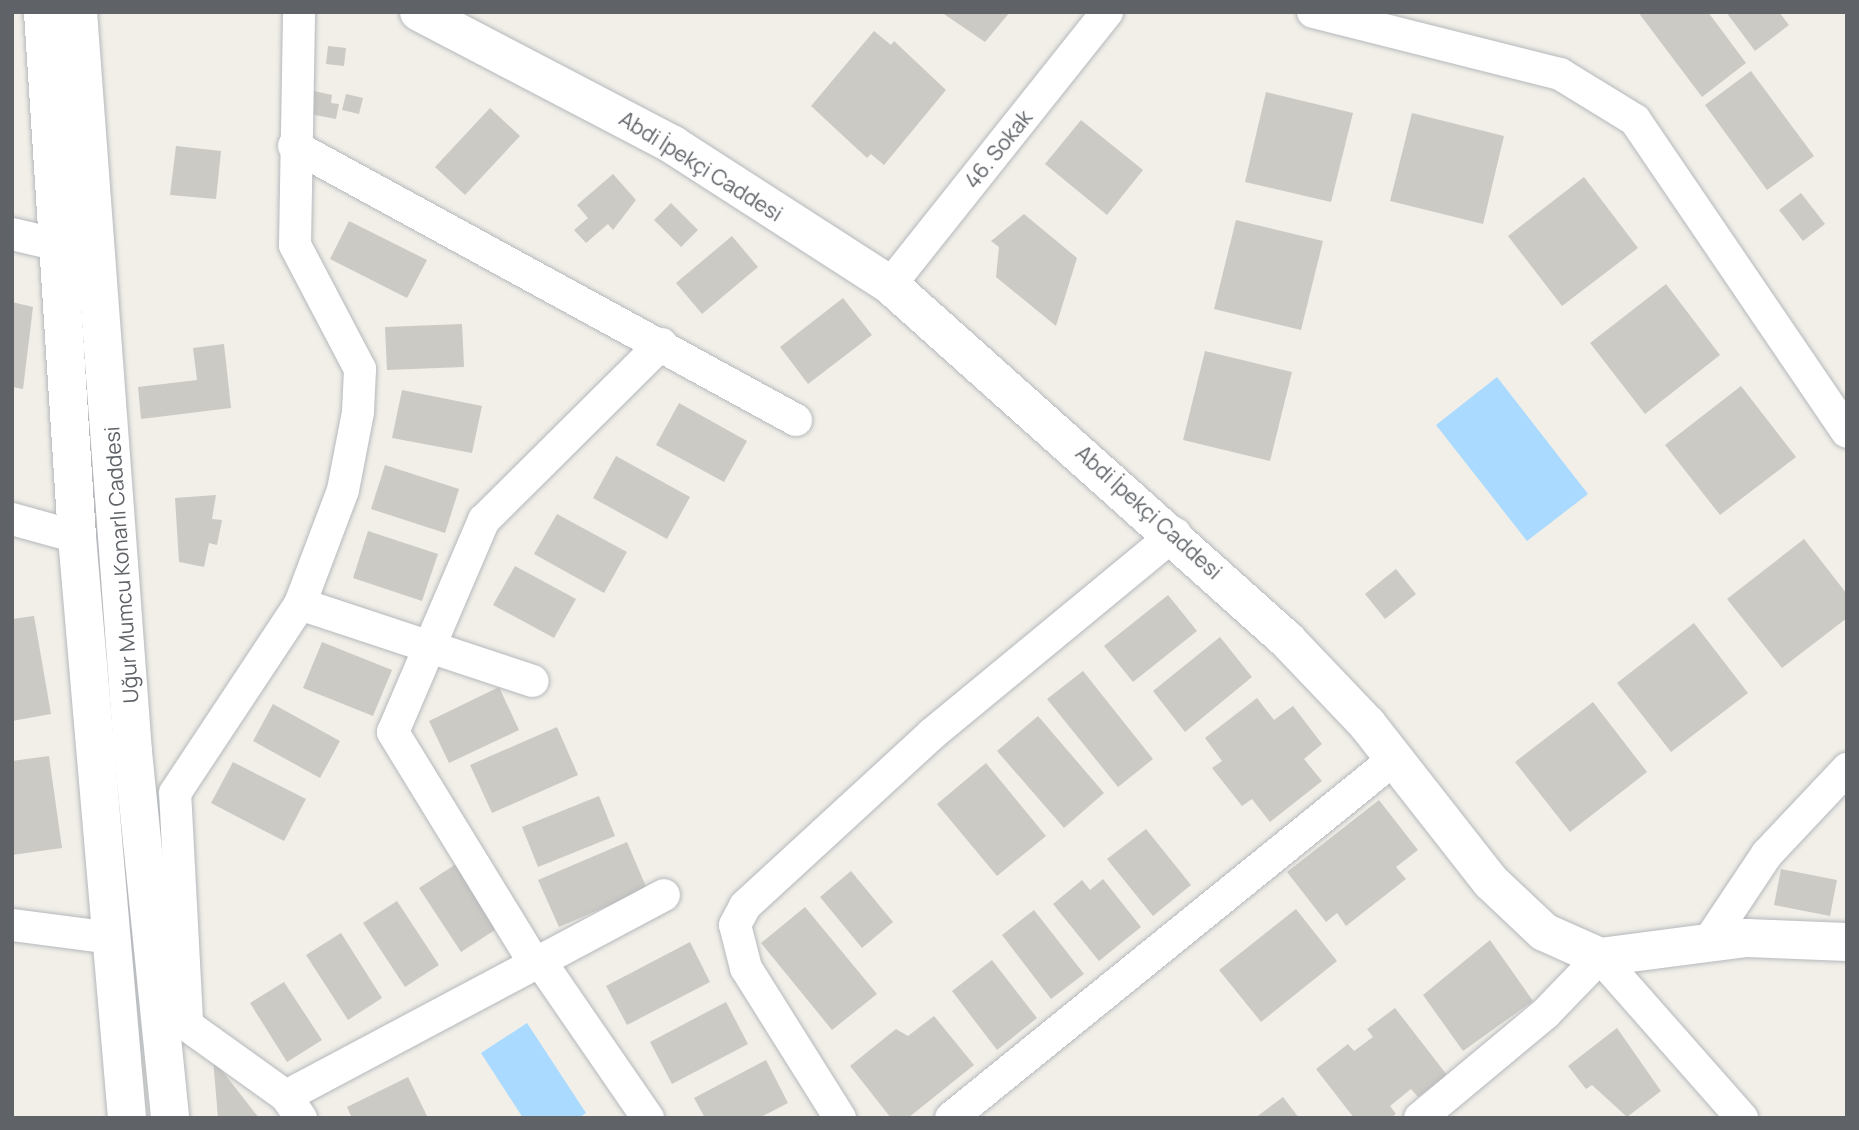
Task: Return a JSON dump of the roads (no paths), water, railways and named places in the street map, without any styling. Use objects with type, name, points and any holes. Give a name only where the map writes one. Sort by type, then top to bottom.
[{"type":"street","name":"Uğur Mumcu Konarlı Caddesi","points":[[43,12],[77,537],[127,1118]]},
{"type":"street","name":"Uğur Mumcu Konarlı Caddesi","points":[[78,12],[133,752],[173,1014],[170,1118]]},
{"type":"street","points":[[299,12],[294,146],[295,244],[360,369],[343,490],[300,604],[175,793],[173,1014],[293,1107],[538,963],[664,895]]},
{"type":"street","name":"Abdi İpekçi Caddesi","points":[[419,12],[674,145],[890,285],[1175,534],[1339,692],[1394,760],[1444,829],[1526,918],[1568,946],[1600,957],[1709,941],[1847,942]]},
{"type":"street","name":"46. Sokak","points":[[890,285],[1107,12]]},
{"type":"street","points":[[1313,12],[1560,74],[1635,120],[1847,432]]},
{"type":"street","points":[[294,146],[796,420]]},
{"type":"street","points":[[12,234],[59,245]]},
{"type":"street","points":[[648,1118],[538,963],[393,732],[433,648],[484,520],[661,344]]},
{"type":"street","points":[[12,519],[77,537]]},
{"type":"street","points":[[840,1118],[746,968],[735,925],[745,905],[952,717],[1175,534]]},
{"type":"street","points":[[300,604],[533,681]]},
{"type":"street","points":[[951,1118],[1394,760]]},
{"type":"street","points":[[1709,941],[1767,854],[1847,769]]},
{"type":"street","points":[[12,926],[112,938]]},
{"type":"street","points":[[1420,1118],[1545,1014],[1600,957],[1742,1118]]},
{"type":"water","points":[[1497,377],[1588,494],[1527,541],[1436,425]]},
{"type":"water","points":[[527,1023],[586,1113],[579,1118],[523,1118],[481,1053]]}]
